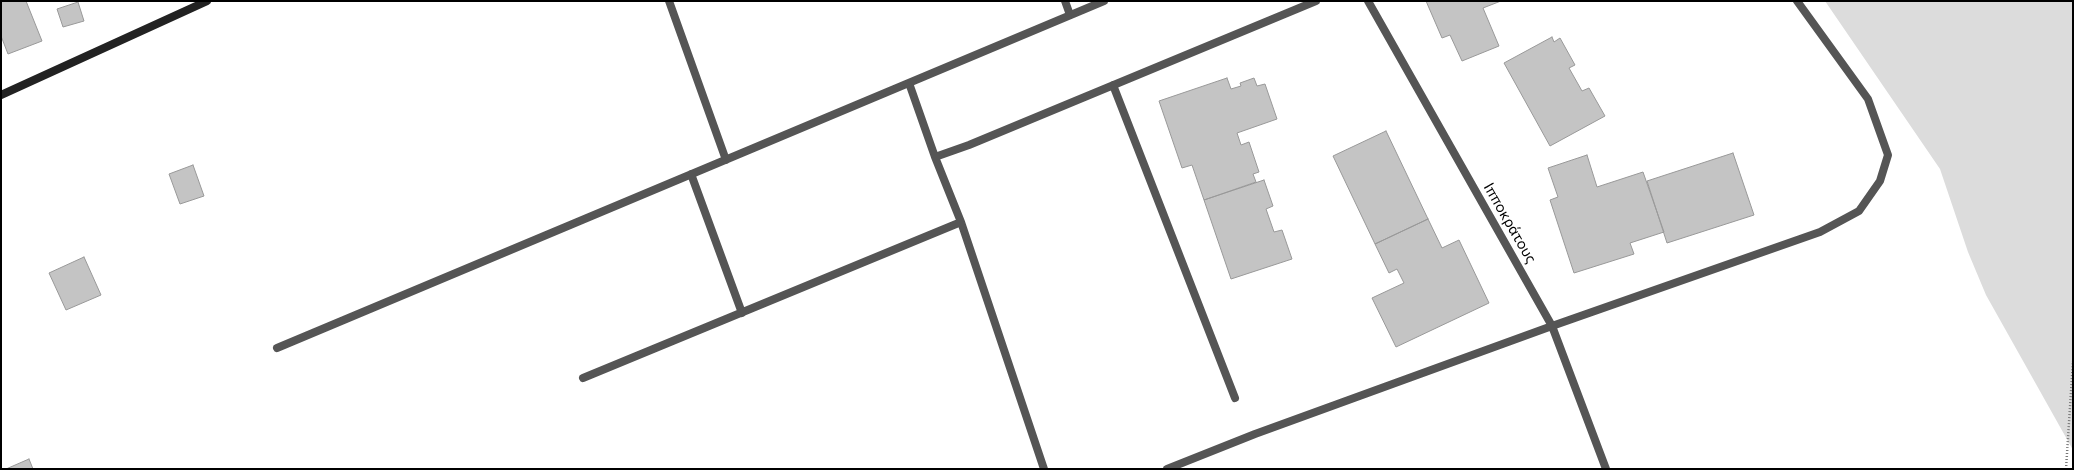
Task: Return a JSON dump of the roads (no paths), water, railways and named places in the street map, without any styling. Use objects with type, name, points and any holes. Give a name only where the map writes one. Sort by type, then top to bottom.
[{"type":"street","points":[[1,95],[207,1]]},
{"type":"street","points":[[669,1],[726,160]]},
{"type":"street","points":[[1065,1],[1070,15]]},
{"type":"street","points":[[277,348],[1104,1]]},
{"type":"street","points":[[935,157],[1316,1]]},
{"type":"street","name":"Ιπποκράτους","points":[[1368,1],[1552,326],[1606,469]]},
{"type":"street","points":[[1167,469],[1255,434],[1552,326],[1820,232],[1859,211],[1880,181],[1888,155],[1868,99],[1797,1]]},
{"type":"street","points":[[909,83],[935,157],[961,222],[1044,469]]},
{"type":"street","points":[[1112,85],[1235,398]]},
{"type":"street","points":[[691,174],[742,313]]},
{"type":"street","points":[[583,378],[961,222]]}]
